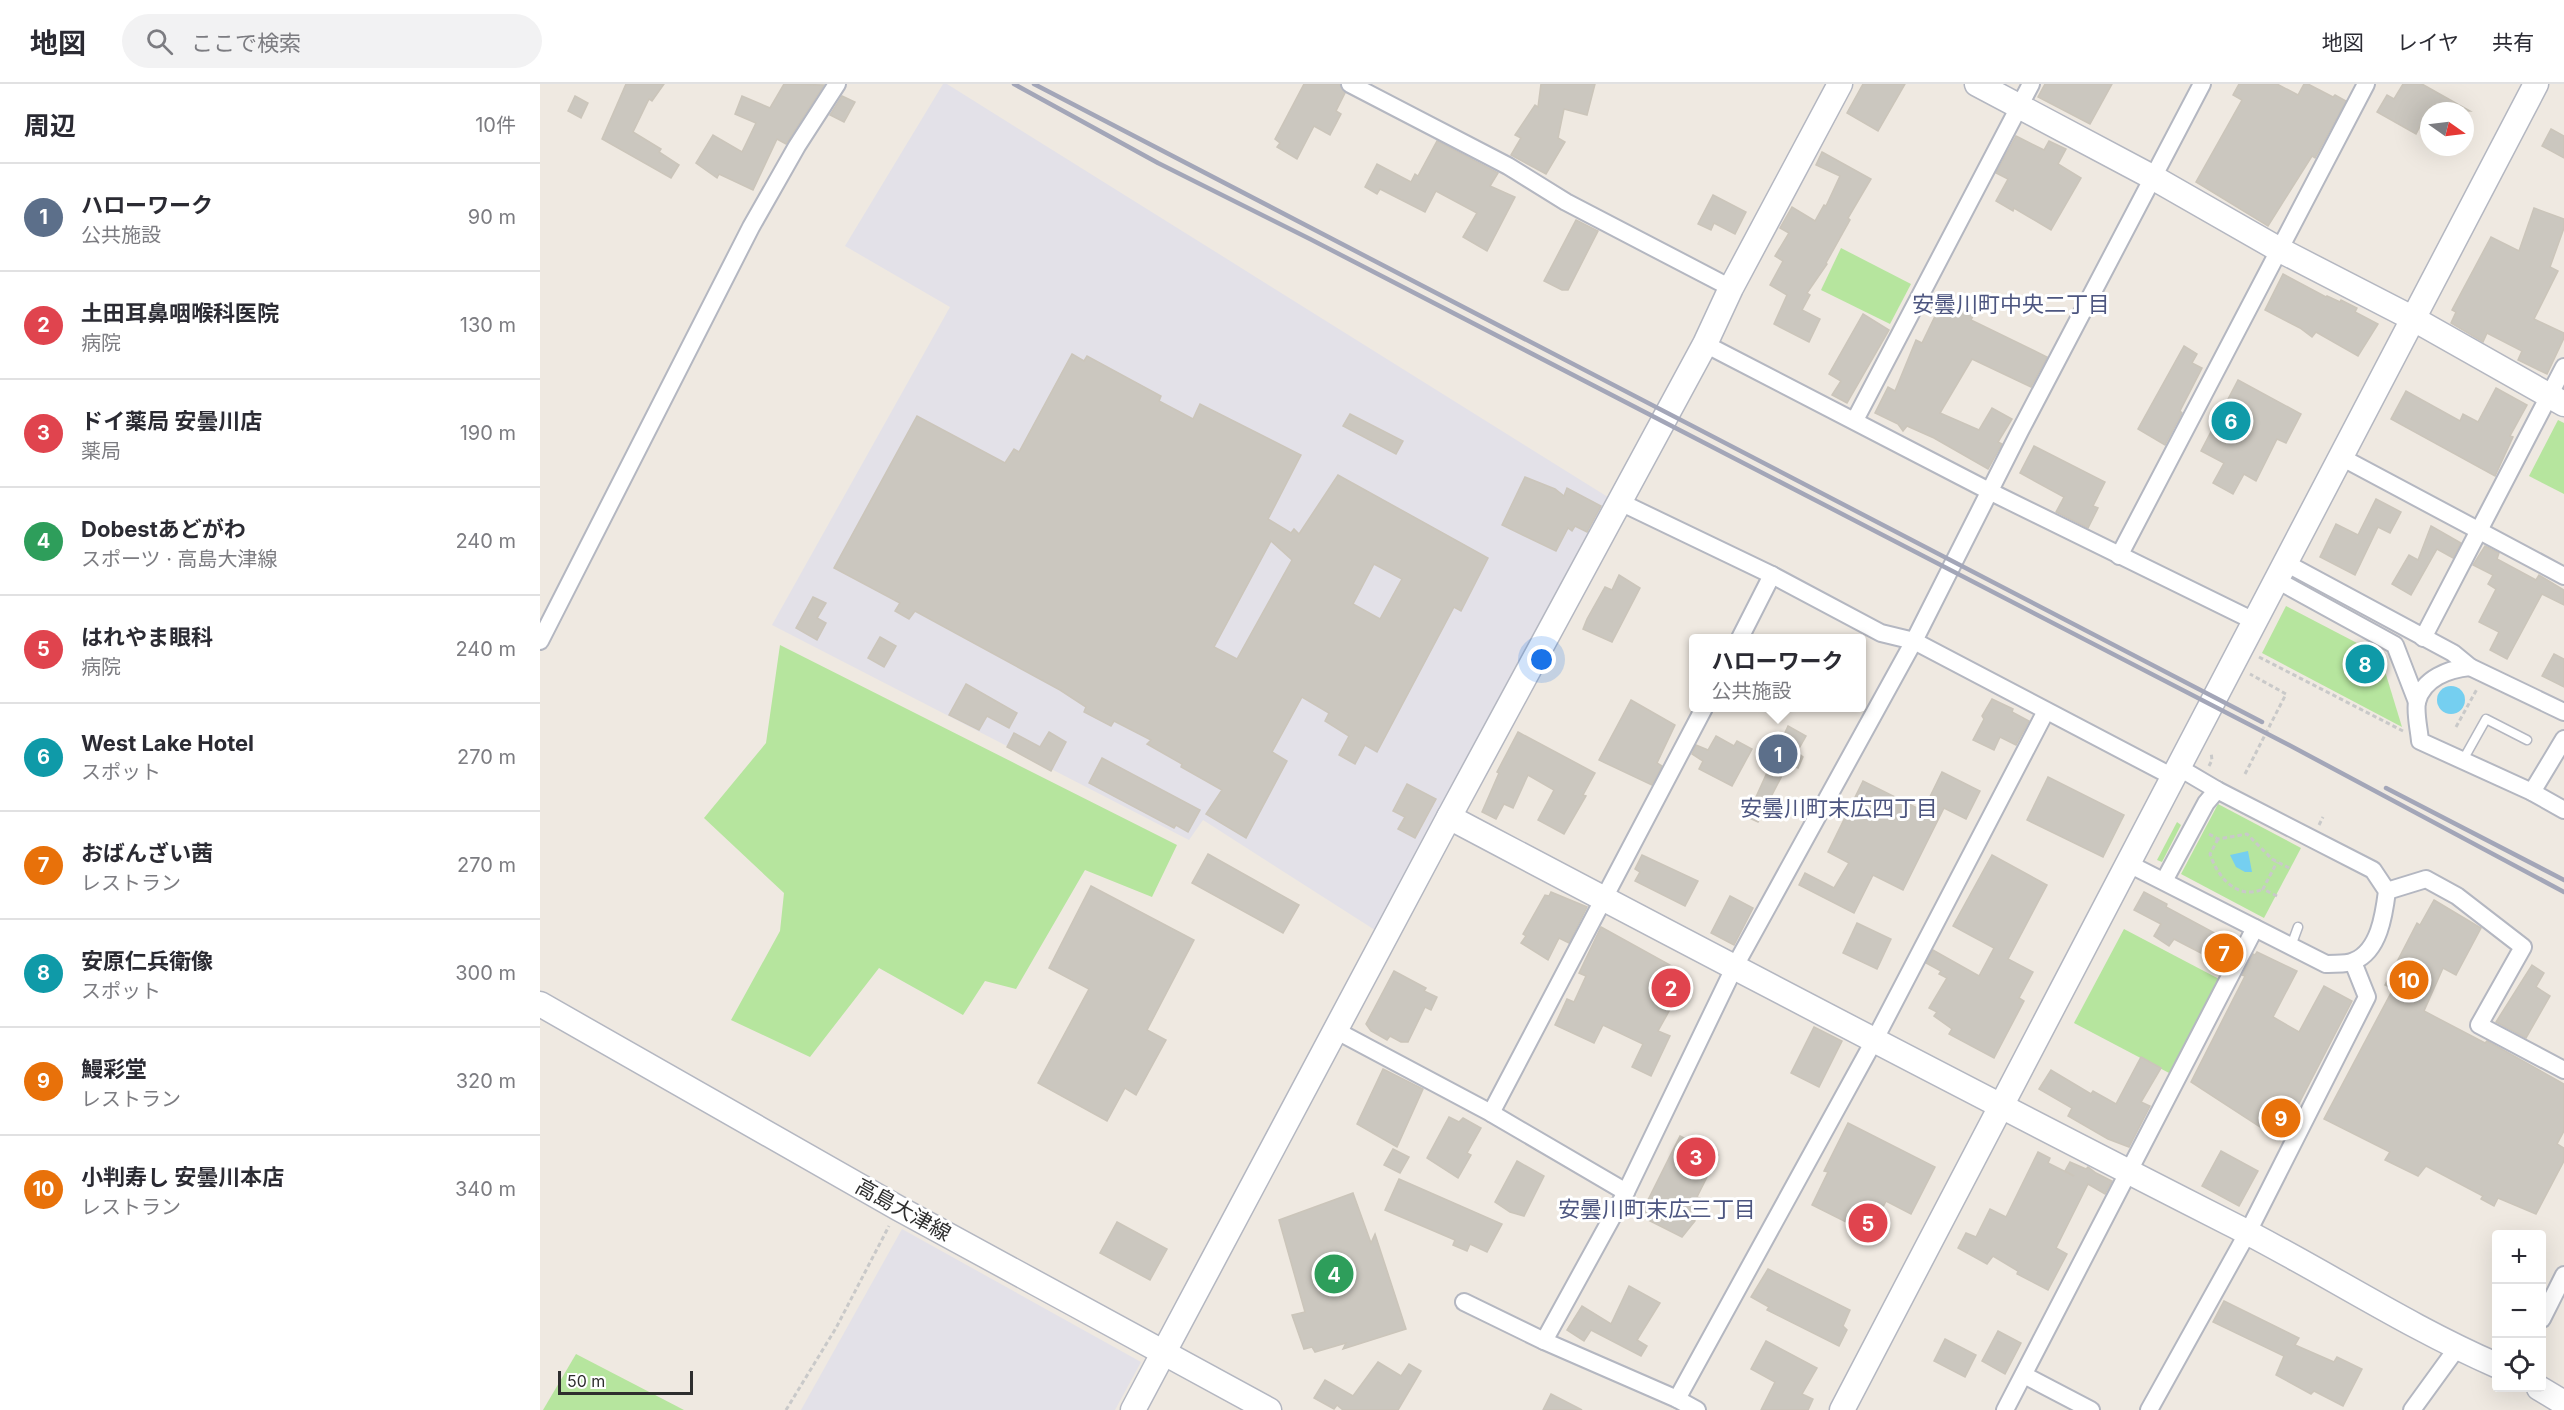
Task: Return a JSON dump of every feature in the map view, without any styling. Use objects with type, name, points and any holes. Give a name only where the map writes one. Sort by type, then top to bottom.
[{"type":"street","points":[[540,641],[751,227],[797,146],[837,84]]},
{"type":"street","points":[[1350,84],[1508,166],[1566,202],[1731,288]]},
{"type":"street","points":[[1133,1410],[1449,817],[1705,344],[1731,288],[1840,84]]},
{"type":"street","points":[[1977,84],[2154,178],[2278,249],[2412,318],[2557,400]]},
{"type":"street","points":[[1855,420],[2031,84]]},
{"type":"street","points":[[1544,1341],[1626,1192],[1736,966],[1914,641],[2202,84]]},
{"type":"street","points":[[2118,556],[2366,84]]},
{"type":"street","points":[[1842,1410],[2535,84]]},
{"type":"street","points":[[1705,344],[1990,492],[2254,621]]},
{"type":"street","points":[[2423,638],[2480,530],[2557,400],[2564,367]]},
{"type":"street","points":[[2339,456],[2564,576]]},
{"type":"street","points":[[1620,502],[1773,575],[1881,633],[1914,641],[2046,711],[2217,790],[2373,870],[2387,891],[2384,921],[2367,952],[2353,962],[2326,964],[2129,864]]},
{"type":"street","points":[[2279,571],[2423,638],[2453,653],[2470,667],[2564,712]]},
{"type":"street","points":[[2279,571],[2395,645],[2417,702],[2420,741],[2532,792],[2564,810]]},
{"type":"street","points":[[1743,634],[1773,575]]},
{"type":"street","points":[[2417,702],[2425,688],[2439,674],[2454,668],[2470,667]]},
{"type":"street","points":[[1677,1399],[1875,1039],[2046,711]]},
{"type":"street","points":[[1491,1113],[1702,712]]},
{"type":"street","points":[[2532,792],[2564,739]]},
{"type":"street","points":[[2164,881],[2206,803],[2217,790]]},
{"type":"street","points":[[1449,817],[2001,1107],[2248,1232],[2457,1348],[2492,1363]]},
{"type":"street","points":[[2387,891],[2426,879],[2457,896],[2523,947],[2479,1025],[2564,1070]]},
{"type":"street","points":[[2005,1410],[2255,928]]},
{"type":"street","points":[[2149,1410],[2248,1232],[2367,997],[2353,962]]},
{"type":"street","name":"高島大津線","points":[[540,1004],[898,1208],[1269,1410]]},
{"type":"street","points":[[1335,1030],[1491,1113],[1626,1192]]},
{"type":"street","points":[[2546,1309],[2564,1275]]},
{"type":"street","points":[[1464,1302],[1544,1341],[1677,1399],[1696,1410]]},
{"type":"street","points":[[2412,1410],[2457,1348]]},
{"type":"street","points":[[2024,1375],[2091,1410]]},
{"type":"street","points":[[2545,1392],[2564,1403]]},
{"type":"lane","points":[[2463,760],[2486,719],[2527,740]]},
{"type":"lane","points":[[2291,946],[2298,927]]},
{"type":"path","points":[[2242,648],[2420,741]]},
{"type":"path","points":[[2245,774],[2286,694],[2250,674]]},
{"type":"path","points":[[2456,727],[2477,689]]},
{"type":"path","points":[[2211,747],[2212,760]]},
{"type":"path","points":[[2204,830],[2218,839],[2247,834],[2277,862],[2291,869]]},
{"type":"path","points":[[2218,839],[2210,854],[2215,868],[2223,880],[2243,892],[2256,892],[2263,889],[2277,862]]},
{"type":"path","points":[[2263,889],[2277,896]]},
{"type":"path","points":[[786,1410],[836,1328],[898,1208]]},
{"type":"shaded area","points":[[943,84],[947,84],[1611,499],[1378,932],[1203,820],[1189,840],[772,625],[950,307],[845,246]]},
{"type":"shaded area","points":[[902,1229],[1141,1362],[1115,1410],[801,1410]]},
{"type":"green space","points":[[1841,248],[1911,284],[1890,324],[1821,290]]},
{"type":"green space","points":[[2558,420],[2564,423],[2564,494],[2529,476]]},
{"type":"green space","points":[[2286,606],[2380,655],[2402,727],[2262,653]]},
{"type":"green space","points":[[780,645],[1177,845],[1152,897],[1085,870],[1016,989],[985,981],[963,1015],[879,968],[810,1057],[731,1020],[780,931],[784,893],[704,818],[766,743]]},
{"type":"green space","points":[[2218,804],[2301,848],[2264,918],[2181,874]]},
{"type":"green space","points":[[2177,822],[2181,825],[2162,862],[2157,860]]},
{"type":"green space","points":[[2124,929],[2221,980],[2171,1074],[2074,1023]]},
{"type":"green space","points":[[576,1354],[684,1410],[543,1410]]},
{"type":"water","points":[[2451,686],[2461,690],[2465,700],[2461,710],[2451,714],[2441,710],[2437,700],[2441,690]]},
{"type":"water","points":[[2248,851],[2252,872],[2245,872],[2236,867],[2230,855]]},
{"type":"building","points":[[626,84],[664,84],[652,101],[649,99],[633,132],[661,149],[659,152],[679,165],[671,178],[602,139]]},
{"type":"building","points":[[784,84],[824,85],[786,144],[777,139],[753,190],[719,174],[717,178],[696,163],[713,135],[742,152],[756,123],[735,114],[742,96],[770,108]]},
{"type":"building","points":[[1304,84],[1340,84],[1345,93],[1336,111],[1341,114],[1330,135],[1314,126],[1297,159],[1277,147],[1280,143],[1275,139]]},
{"type":"building","points":[[1541,84],[1595,84],[1587,115],[1564,109],[1558,138],[1565,142],[1546,174],[1511,155],[1521,138],[1515,135],[1535,105],[1538,107]]},
{"type":"building","points":[[1863,84],[1905,84],[1878,131],[1847,113]]},
{"type":"building","points":[[2045,84],[2112,84],[2090,124],[2038,97]]},
{"type":"building","points":[[2239,84],[2277,84],[2298,95],[2304,84],[2308,84],[2346,101],[2315,158],[2312,156],[2268,226],[2196,182],[2242,100],[2233,95]]},
{"type":"building","points":[[2403,84],[2422,84],[2454,102],[2420,102],[2420,126],[2416,134],[2377,112],[2387,95],[2394,99]]},
{"type":"building","points":[[575,96],[588,103],[581,118],[568,111]]},
{"type":"building","points":[[842,96],[855,102],[844,122],[830,115]]},
{"type":"building","points":[[2551,129],[2564,136],[2564,158],[2542,146]]},
{"type":"building","points":[[2016,136],[2044,150],[2049,141],[2066,149],[2058,164],[2081,178],[2051,230],[2014,208],[2013,211],[1996,201],[2008,179],[1996,173]]},
{"type":"building","points":[[1437,141],[1498,173],[1490,186],[1515,197],[1487,251],[1463,237],[1477,213],[1436,191],[1425,212],[1380,189],[1377,194],[1365,187],[1377,164],[1411,182],[1415,174],[1418,176]]},
{"type":"building","points":[[1822,152],[1871,179],[1848,218],[1850,220],[1827,264],[1807,293],[1810,295],[1802,310],[1820,319],[1809,342],[1774,324],[1787,295],[1770,285],[1783,261],[1775,256],[1789,233],[1780,228],[1792,207],[1815,221],[1824,205],[1826,206],[1840,176],[1816,165]]},
{"type":"building","points":[[1713,195],[1746,212],[1735,234],[1714,223],[1711,230],[1698,224]]},
{"type":"building","points":[[2534,208],[2564,219],[2564,228],[2550,267],[2558,271],[2534,319],[2564,333],[2564,338],[2547,374],[2518,360],[2522,351],[2487,333],[2483,342],[2451,323],[2456,312],[2452,310],[2491,237],[2519,251]]},
{"type":"building","points":[[1576,220],[1598,231],[1568,290],[1562,290],[1544,281]]},
{"type":"building","points":[[2283,274],[2326,297],[2340,302],[2341,300],[2357,308],[2355,312],[2378,324],[2358,356],[2316,332],[2312,337],[2300,328],[2265,310]]},
{"type":"building","points":[[1934,294],[1974,314],[1971,320],[2047,357],[2031,387],[1972,359],[1940,413],[1979,430],[1992,408],[2012,419],[1998,442],[2002,444],[1988,469],[1934,438],[1907,426],[1903,431],[1898,424],[1875,413],[1888,387],[1895,391],[1916,340],[1922,343],[1937,312],[1928,306]]},
{"type":"building","points":[[1863,314],[1889,330],[1847,403],[1832,395],[1841,381],[1829,374]]},
{"type":"building","points":[[2184,346],[2197,354],[2192,363],[2202,368],[2165,445],[2138,429]]},
{"type":"building","points":[[1072,354],[1084,361],[1087,356],[1161,396],[1159,401],[1193,419],[1200,404],[1301,455],[1268,519],[1291,533],[1294,529],[1299,534],[1338,475],[1488,558],[1461,611],[1454,607],[1377,752],[1365,745],[1355,764],[1339,755],[1349,736],[1325,721],[1329,713],[1302,697],[1272,752],[1287,761],[1246,838],[1206,814],[1222,790],[1181,767],[1182,764],[1147,744],[1151,740],[1114,721],[1111,726],[1084,712],[1086,707],[1060,690],[915,611],[909,619],[895,611],[900,603],[834,568],[917,416],[1005,463],[1014,449],[1019,452]],"holes":[[[1271,541],[1292,560],[1237,659],[1214,647]],[[1374,564],[1402,579],[1380,619],[1353,604]]]},
{"type":"building","points":[[2238,380],[2301,414],[2286,443],[2277,439],[2256,481],[2244,474],[2233,494],[2213,483],[2224,463],[2201,451]]},
{"type":"building","points":[[2496,388],[2527,405],[2510,436],[2513,437],[2495,476],[2391,419],[2406,391],[2460,421],[2463,414],[2478,422]]},
{"type":"building","points":[[1350,414],[1403,441],[1396,454],[1343,426]]},
{"type":"building","points":[[2034,446],[2105,482],[2093,506],[2098,508],[2088,528],[2056,512],[2064,497],[2020,473]]},
{"type":"building","points":[[1525,477],[1555,489],[1564,496],[1567,488],[1601,506],[1587,532],[1575,526],[1572,531],[1568,528],[1556,551],[1502,525]]},
{"type":"building","points":[[2376,499],[2401,512],[2390,533],[2378,527],[2355,575],[2320,557],[2336,524],[2358,535]]},
{"type":"building","points":[[2431,526],[2461,543],[2453,558],[2437,549],[2411,595],[2392,584],[2409,555],[2418,560]]},
{"type":"building","points":[[2485,546],[2499,553],[2497,559],[2536,580],[2539,575],[2564,590],[2564,605],[2542,594],[2507,659],[2490,650],[2499,632],[2479,622],[2496,589],[2488,584],[2493,575],[2473,565]]},
{"type":"building","points":[[1619,575],[1640,588],[1612,642],[1583,629],[1605,587],[1612,590]]},
{"type":"building","points":[[813,597],[826,603],[817,618],[826,623],[817,640],[796,628]]},
{"type":"building","points":[[880,637],[896,646],[884,667],[868,658]]},
{"type":"building","points":[[2554,654],[2564,659],[2564,687],[2542,676]]},
{"type":"building","points":[[966,684],[1017,713],[1009,728],[987,716],[979,730],[949,715]]},
{"type":"building","points":[[1992,699],[2013,709],[2012,712],[2029,721],[2016,745],[2000,737],[1994,750],[1973,740],[1984,719],[1982,716]]},
{"type":"building","points":[[1631,700],[1675,725],[1657,763],[1662,766],[1652,785],[1599,760]]},
{"type":"building","points":[[1788,726],[1806,736],[1797,752],[1803,757],[1798,768],[1788,764],[1758,822],[1747,817]]},
{"type":"building","points":[[1049,732],[1066,742],[1051,771],[1007,747],[1014,733],[1040,747]]},
{"type":"building","points":[[1518,732],[1595,773],[1583,795],[1586,796],[1564,834],[1538,820],[1554,790],[1528,775],[1513,808],[1504,804],[1496,819],[1482,812],[1499,773],[1497,772]]},
{"type":"building","points":[[1716,736],[1734,746],[1737,741],[1752,749],[1732,786],[1699,769],[1703,761],[1692,754],[1696,745],[1708,750]]},
{"type":"building","points":[[1102,758],[1200,810],[1188,832],[1176,825],[1174,828],[1089,783]]},
{"type":"building","points":[[1942,772],[1980,791],[1966,819],[1944,808],[1903,890],[1873,875],[1854,913],[1799,885],[1805,873],[1834,888],[1849,863],[1828,852],[1863,781],[1923,811]]},
{"type":"building","points":[[2048,777],[2124,815],[2103,857],[2027,820]]},
{"type":"building","points":[[1407,784],[1436,799],[1415,838],[1398,829],[1405,817],[1393,811]]},
{"type":"building","points":[[1208,854],[1299,905],[1283,933],[1192,883]]},
{"type":"building","points":[[1642,855],[1698,881],[1685,906],[1635,881],[1640,872],[1635,869]]},
{"type":"building","points":[[1992,855],[2047,885],[2008,959],[2033,972],[2019,998],[2024,1001],[1994,1058],[1949,1034],[1952,1029],[1934,1016],[1937,1012],[1929,1008],[1947,978],[1939,974],[1941,971],[1926,963],[1933,950],[1979,976],[1994,948],[1953,926]]},
{"type":"building","points":[[1091,886],[1194,940],[1147,1030],[1166,1040],[1136,1095],[1125,1088],[1107,1121],[1038,1083],[1089,989],[1049,968]]},
{"type":"building","points":[[1551,892],[1587,907],[1569,943],[1559,938],[1548,960],[1521,943],[1526,936],[1523,934],[1545,895],[1549,896]]},
{"type":"building","points":[[2144,892],[2167,904],[2166,907],[2235,944],[2224,965],[2174,939],[2169,946],[2154,936],[2161,924],[2134,910]]},
{"type":"building","points":[[1730,896],[1753,908],[1734,945],[1711,933]]},
{"type":"building","points":[[2434,900],[2481,928],[2456,975],[2443,968],[2424,1011],[2485,1043],[2487,1041],[2564,1084],[2564,1131],[2557,1144],[2564,1148],[2564,1161],[2536,1214],[2498,1198],[2494,1206],[2481,1199],[2483,1196],[2426,1166],[2418,1176],[2385,1160],[2390,1152],[2324,1119],[2393,989],[2385,985],[2417,923],[2420,925]]},
{"type":"building","points":[[1857,923],[1891,939],[1877,969],[1843,953]]},
{"type":"building","points":[[1601,927],[1688,975],[1684,982],[1684,995],[1673,1004],[1658,1031],[1670,1036],[1651,1076],[1632,1067],[1643,1044],[1603,1025],[1594,1043],[1555,1025],[1567,999],[1574,1002],[1586,976],[1579,973]]},
{"type":"building","points":[[2257,952],[2297,971],[2273,1017],[2299,1032],[2324,986],[2352,1001],[2280,1140],[2191,1082],[2245,976],[2242,975],[2253,954]]},
{"type":"building","points":[[2532,965],[2544,973],[2536,987],[2550,996],[2526,1038],[2496,1022]]},
{"type":"building","points":[[1394,971],[1426,988],[1424,991],[1437,997],[1431,1010],[1425,1007],[1408,1042],[1401,1042],[1390,1036],[1387,1040],[1371,1031],[1366,1024]]},
{"type":"building","points":[[1814,1027],[1842,1041],[1819,1087],[1791,1073]]},
{"type":"building","points":[[2141,1057],[2161,1068],[2141,1102],[2150,1106],[2129,1147],[2108,1139],[2068,1116],[2072,1108],[2039,1089],[2051,1070],[2091,1094],[2093,1091],[2116,1104]]},
{"type":"building","points":[[1383,1069],[1423,1089],[1397,1147],[1357,1124]]},
{"type":"building","points":[[1449,1117],[1459,1122],[1463,1118],[1481,1128],[1467,1153],[1471,1155],[1458,1178],[1427,1158]]},
{"type":"building","points":[[1848,1123],[1935,1167],[1911,1214],[1886,1201],[1870,1234],[1812,1205],[1828,1172],[1824,1171]]},
{"type":"building","points":[[1680,1136],[1718,1155],[1697,1197],[1700,1198],[1691,1218],[1695,1221],[1682,1237],[1640,1216]]},
{"type":"building","points":[[1393,1149],[1409,1157],[1400,1173],[1384,1165]]},
{"type":"building","points":[[2221,1151],[2258,1171],[2239,1206],[2202,1186]]},
{"type":"building","points":[[2038,1152],[2050,1158],[2048,1163],[2074,1176],[2065,1171],[2070,1162],[2086,1169],[2088,1167],[2112,1181],[2105,1194],[2088,1184],[2056,1248],[2067,1254],[2048,1290],[2017,1274],[2018,1271],[1993,1256],[1987,1264],[1958,1248],[1966,1233],[1976,1237],[1990,1209],[2006,1217]]},
{"type":"building","points":[[1517,1161],[1544,1176],[1524,1216],[1510,1212],[1495,1202]]},
{"type":"building","points":[[1399,1179],[1502,1224],[1487,1252],[1470,1244],[1467,1251],[1453,1245],[1455,1240],[1385,1210]]},
{"type":"building","points":[[1353,1193],[1371,1243],[1375,1234],[1406,1329],[1343,1349],[1346,1343],[1315,1352],[1312,1347],[1304,1349],[1292,1315],[1305,1312],[1279,1220]]},
{"type":"building","points":[[1117,1222],[1167,1249],[1150,1280],[1100,1253]]},
{"type":"building","points":[[1768,1269],[1850,1310],[1843,1326],[1847,1330],[1839,1346],[1767,1310],[1769,1307],[1751,1297]]},
{"type":"building","points":[[1629,1286],[1660,1303],[1637,1340],[1647,1346],[1641,1356],[1591,1330],[1584,1341],[1567,1330],[1582,1306],[1611,1324]]},
{"type":"building","points":[[2224,1301],[2299,1338],[2295,1345],[2334,1362],[2337,1357],[2362,1369],[2343,1406],[2314,1391],[2311,1394],[2276,1375],[2284,1356],[2213,1322]]},
{"type":"building","points":[[1998,1331],[2021,1343],[2005,1374],[1982,1361]]},
{"type":"building","points":[[1945,1339],[1976,1355],[1965,1377],[1934,1361]]},
{"type":"building","points":[[1766,1341],[1817,1368],[1802,1394],[1813,1399],[1808,1410],[1761,1410],[1775,1382],[1751,1369]]},
{"type":"building","points":[[1378,1362],[1401,1376],[1409,1364],[1421,1371],[1398,1410],[1343,1410],[1337,1405],[1334,1409],[1314,1398],[1325,1380],[1353,1396]]},
{"type":"building","points":[[1551,1394],[1582,1410],[1543,1410]]},
{"type":"railway","points":[[1014,84],[1158,163],[1310,239],[2289,745],[2564,892]]},
{"type":"railway","points":[[1034,84],[2262,722]]},
{"type":"railway","points":[[2386,788],[2564,880]]},
{"type":"place","name":"West Lake Hotel","points":[[2231,421]]},
{"type":"place","name":"安原仁兵衛像","points":[[2365,664]]},
{"type":"place","name":"ハローワーク","points":[[1778,754]]},
{"type":"place","name":"おばんざい茜","points":[[2224,953]]},
{"type":"place","name":"小判寿し 安曇川本店","points":[[2409,980]]},
{"type":"place","name":"土田耳鼻咽喉科医院","points":[[1671,988]]},
{"type":"place","name":"鰻彩堂","points":[[2281,1118]]},
{"type":"place","name":"ドイ薬局 安曇川店","points":[[1696,1157]]},
{"type":"place","name":"はれやま眼科","points":[[1868,1223]]},
{"type":"place","name":"Dobestあどがわ","points":[[1334,1274]]},
{"type":"district","name":"安曇川町中央二丁目","points":[[2011,304]]},
{"type":"district","name":"安曇川町末広四丁目","points":[[1839,808]]},
{"type":"district","name":"安曇川町末広三丁目","points":[[1657,1209]]}]
